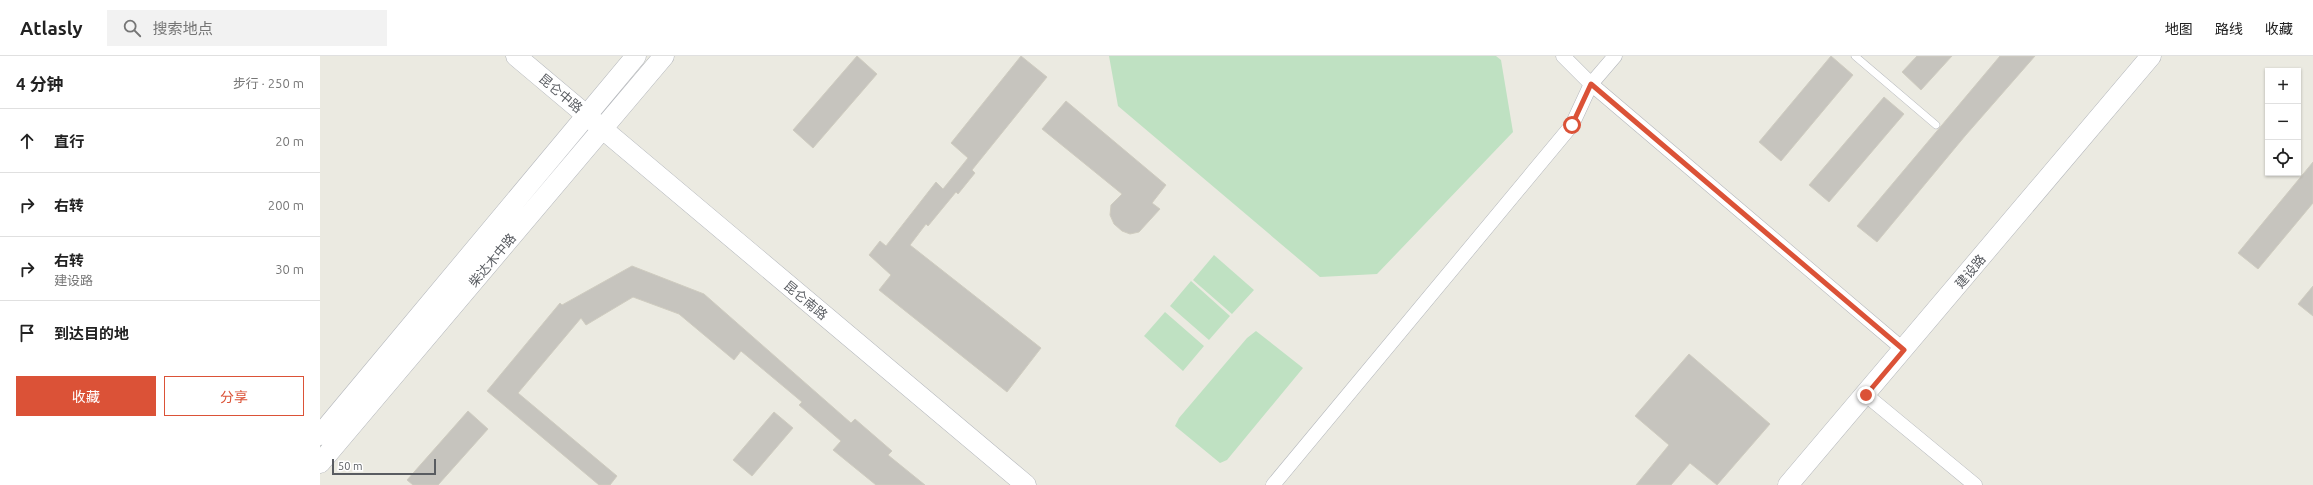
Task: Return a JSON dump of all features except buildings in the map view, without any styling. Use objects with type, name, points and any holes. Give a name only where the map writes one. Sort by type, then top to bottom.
[{"type":"main road","name":"昆仑中路","points":[[516,56],[587,115]]},
{"type":"main road","name":"柴达木中路","points":[[320,435],[636,56]]},
{"type":"main road","name":"柴达木中路","points":[[323,455],[664,56]]},
{"type":"main road","name":"建设路","points":[[1788,485],[1866,395],[2151,56]]},
{"type":"main road","name":"昆仑南路","points":[[587,115],[1026,485]]},
{"type":"street","points":[[1563,56],[1591,84],[1904,350]]},
{"type":"street","points":[[1273,485],[1572,125],[1591,84],[1615,56]]},
{"type":"street","points":[[1866,395],[1975,485]]},
{"type":"lane","points":[[1855,56],[1936,125]]},
{"type":"green space","points":[[1109,56],[1496,56],[1501,60],[1513,132],[1377,274],[1320,277],[1118,106]]},
{"type":"green space","points":[[1214,255],[1254,290],[1232,314],[1193,280]]},
{"type":"green space","points":[[1191,281],[1230,316],[1209,340],[1170,306]]},
{"type":"green space","points":[[1165,312],[1204,346],[1183,371],[1144,336]]},
{"type":"green space","points":[[1256,331],[1303,368],[1227,460],[1220,463],[1175,426],[1179,418],[1247,338]]},
{"type":"route","points":[[1572,125],[1591,84],[1904,350],[1866,395]]}]
